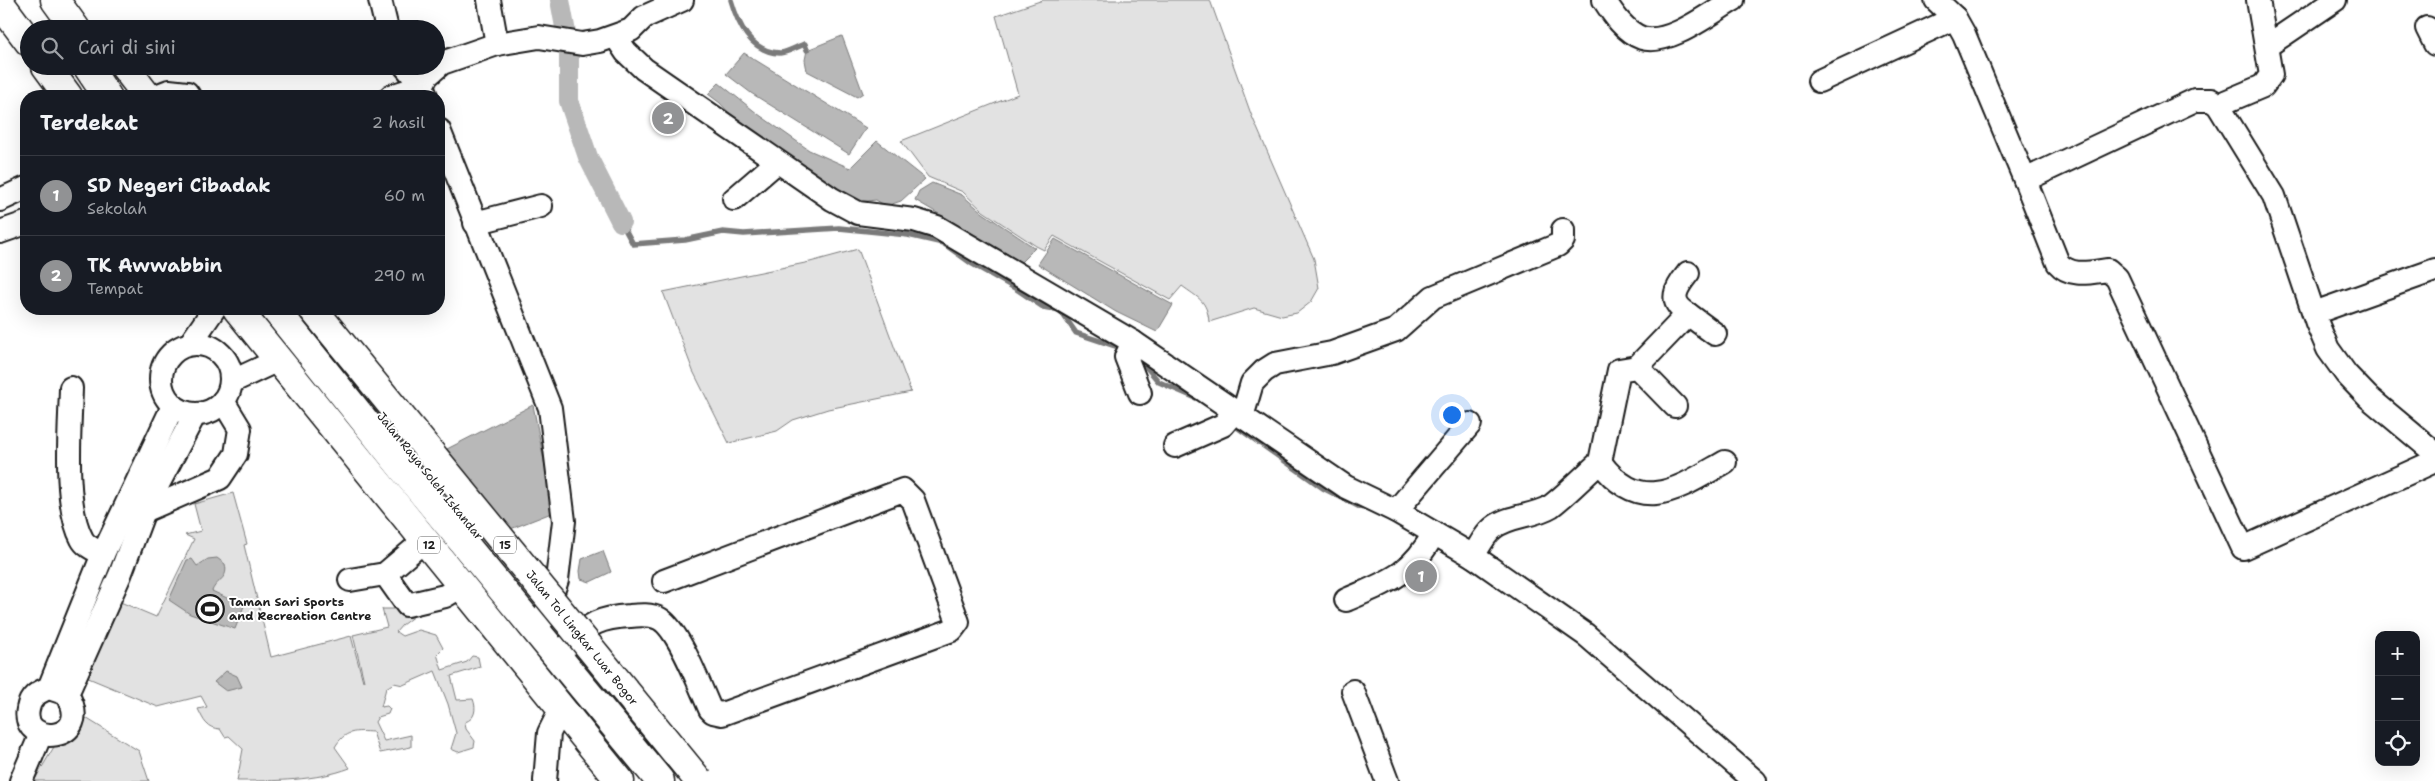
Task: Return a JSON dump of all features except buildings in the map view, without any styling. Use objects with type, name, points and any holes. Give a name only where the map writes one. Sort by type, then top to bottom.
[{"type":"highway","points":[[42,0],[55,20]]},
{"type":"highway","points":[[55,0],[69,20]]},
{"type":"highway","points":[[77,0],[90,20]]},
{"type":"highway","points":[[0,3],[20,30]]},
{"type":"highway","points":[[53,75],[64,90]]},
{"type":"highway","points":[[93,75],[103,90]]},
{"type":"highway","points":[[109,75],[120,90]]},
{"type":"highway","points":[[131,75],[142,90]]},
{"type":"highway","name":"12","points":[[242,315],[620,781]]},
{"type":"highway","name":"15","points":[[280,315],[409,476],[660,781]]},
{"type":"highway","name":"Jalan Raya Soleh Iskandar","points":[[301,315],[544,618],[681,781]]},
{"type":"highway","name":"Jalan Tol Lingkar Luar Bogor","points":[[318,315],[699,781]]},
{"type":"street","points":[[380,0],[385,20]]},
{"type":"street","points":[[489,0],[498,44]]},
{"type":"street","points":[[445,62],[498,44],[540,37],[573,43],[616,37],[630,30],[640,8],[682,0]]},
{"type":"street","points":[[1604,0],[1619,22],[1641,38],[1655,39],[1673,35],[1733,0]]},
{"type":"street","points":[[1936,0],[1955,18],[1964,34],[2058,263],[2064,270],[2073,273],[2108,270],[2117,278],[2243,548],[2435,461]]},
{"type":"street","points":[[2218,105],[2263,86],[2269,81],[2271,75],[2258,0]]},
{"type":"street","points":[[2267,46],[2335,0]]},
{"type":"street","points":[[1819,81],[1955,18]]},
{"type":"street","points":[[616,37],[626,52],[644,69],[777,162],[858,214],[914,220],[937,227],[1129,349],[1233,418],[1346,487],[1396,511],[1473,556],[1586,635],[1756,781]]},
{"type":"street","points":[[412,75],[423,90]]},
{"type":"street","points":[[424,90],[428,75]]},
{"type":"street","points":[[2025,180],[2195,100],[2212,100],[2218,105],[2274,196],[2328,349],[2346,374],[2368,397],[2435,453]]},
{"type":"street","points":[[445,146],[550,408],[564,521],[557,580],[544,618]]},
{"type":"street","points":[[734,199],[777,162]]},
{"type":"street","points":[[0,200],[20,191]]},
{"type":"street","points":[[475,223],[541,206]]},
{"type":"street","points":[[0,232],[20,225]]},
{"type":"street","points":[[1175,446],[1233,418],[1252,384],[1264,372],[1276,364],[1332,353],[1396,330],[1433,297],[1558,245],[1563,240],[1563,230]]},
{"type":"street","points":[[2314,313],[2435,270]]},
{"type":"street","points":[[1688,273],[1678,286],[1676,302],[1678,308],[1715,334]]},
{"type":"street","points":[[1473,556],[1481,542],[1493,528],[1542,511],[1552,505],[1600,462],[1619,370],[1637,367],[1688,314]]},
{"type":"street","points":[[190,344],[210,315]]},
{"type":"street","points":[[190,344],[206,345],[221,354],[231,372],[227,392],[216,408],[195,414],[172,406],[161,385],[164,362],[175,350],[190,344]]},
{"type":"street","points":[[1129,349],[1140,393]]},
{"type":"street","points":[[227,392],[278,360]]},
{"type":"street","points":[[1637,367],[1675,406]]},
{"type":"street","points":[[72,388],[69,457],[73,505],[82,539],[90,548],[103,554]]},
{"type":"street","points":[[135,510],[220,478],[236,454],[240,429],[227,392]]},
{"type":"street","points":[[58,691],[120,575],[135,510],[172,406]]},
{"type":"street","points":[[58,691],[103,554],[135,510],[195,414]]},
{"type":"street","points":[[1396,511],[1470,424]]},
{"type":"street","points":[[1600,462],[1612,478],[1625,486],[1636,490],[1665,493],[1725,462]]},
{"type":"street","points":[[567,646],[591,624],[599,620],[639,615],[660,619],[676,636],[710,709],[713,712],[722,714],[952,630],[958,622],[913,500],[903,490],[664,581]]},
{"type":"street","points":[[1346,600],[1395,579],[1413,565],[1426,548],[1434,533]]},
{"type":"street","points":[[350,580],[385,574],[425,540]]},
{"type":"street","points":[[385,574],[407,605],[445,596],[462,586]]},
{"type":"street","points":[[58,691],[74,712],[70,726],[56,735],[41,734],[29,721],[27,712],[29,703],[35,695],[58,691]]},
{"type":"street","points":[[1353,691],[1387,781]]},
{"type":"street","points":[[545,781],[549,733],[561,709]]},
{"type":"street","points":[[21,781],[41,734]]},
{"type":"shaded area","points":[[1043,0],[1210,0],[1251,114],[1314,259],[1319,288],[1311,302],[1297,313],[1282,316],[1254,308],[1209,322],[1206,309],[1201,300],[1182,286],[1170,300],[1054,236],[1044,250],[983,211],[963,192],[928,177],[901,141],[1018,94],[996,16]]},
{"type":"shaded area","points":[[842,36],[863,93],[857,97],[807,71],[805,60],[807,50]]},
{"type":"shaded area","points":[[744,53],[866,128],[849,154],[751,93],[726,74]]},
{"type":"shaded area","points":[[719,83],[758,114],[809,150],[850,168],[877,141],[925,179],[901,201],[886,206],[876,200],[858,202],[740,125],[720,103],[708,94]]},
{"type":"shaded area","points":[[932,183],[962,195],[983,213],[1035,248],[1021,262],[915,200],[919,191]]},
{"type":"shaded area","points":[[1055,239],[1173,305],[1157,332],[1116,312],[1038,264]]},
{"type":"shaded area","points":[[858,249],[911,392],[828,409],[793,420],[777,431],[729,443],[693,371],[663,292],[810,262]]},
{"type":"shaded area","points":[[533,405],[554,512],[508,530],[447,449]]},
{"type":"shaded area","name":"Taman Sari Sports and Recreation Centre","points":[[233,493],[247,544],[244,545],[271,657],[351,636],[364,681],[353,635],[387,627],[382,609],[409,609],[414,616],[396,632],[402,636],[419,630],[436,635],[443,648],[437,654],[442,670],[467,662],[472,656],[478,657],[480,667],[451,676],[457,700],[473,699],[475,710],[473,716],[465,722],[466,729],[475,741],[474,747],[458,752],[451,749],[456,733],[448,704],[435,671],[403,685],[394,683],[386,688],[381,707],[387,706],[390,709],[388,714],[378,717],[375,722],[384,741],[411,735],[411,747],[380,753],[373,732],[356,732],[343,737],[335,747],[350,768],[309,778],[237,781],[243,749],[229,736],[225,737],[220,729],[206,723],[198,709],[207,707],[201,696],[158,707],[86,677],[118,601],[156,617],[194,539],[185,535],[201,531],[194,504]]},
{"type":"shaded area","points":[[603,551],[611,572],[590,582],[581,579],[582,559]]},
{"type":"shaded area","points":[[217,558],[225,564],[226,569],[224,576],[212,591],[244,606],[235,629],[190,614],[169,600],[187,560],[192,559],[197,566],[208,559]]},
{"type":"shaded area","points":[[226,671],[237,676],[242,687],[226,691],[214,682]]},
{"type":"shaded area","points":[[81,715],[139,751],[149,781],[34,781],[65,728]]},
{"type":"waterway","points":[[560,0],[569,49],[569,101],[588,157],[621,222]]},
{"type":"waterway","points":[[731,0],[742,27],[753,42],[761,48],[780,53],[805,44],[807,50]]},
{"type":"waterway","points":[[621,222],[633,244],[685,240],[723,232],[744,234],[839,228],[908,235],[943,243],[971,263],[1015,288],[1043,307],[1060,310],[1076,333],[1124,349]]},
{"type":"waterway","points":[[1138,357],[1159,382],[1196,398]]},
{"type":"waterway","points":[[1230,422],[1323,488],[1360,507]]},
{"type":"place","name":"TK Awwabbin","points":[[668,118]]},
{"type":"place","name":"SD Negeri Cibadak","points":[[1421,576]]},
{"type":"place","name":"Taman Sari Sports and Recreation Centre","points":[[210,609]]}]
